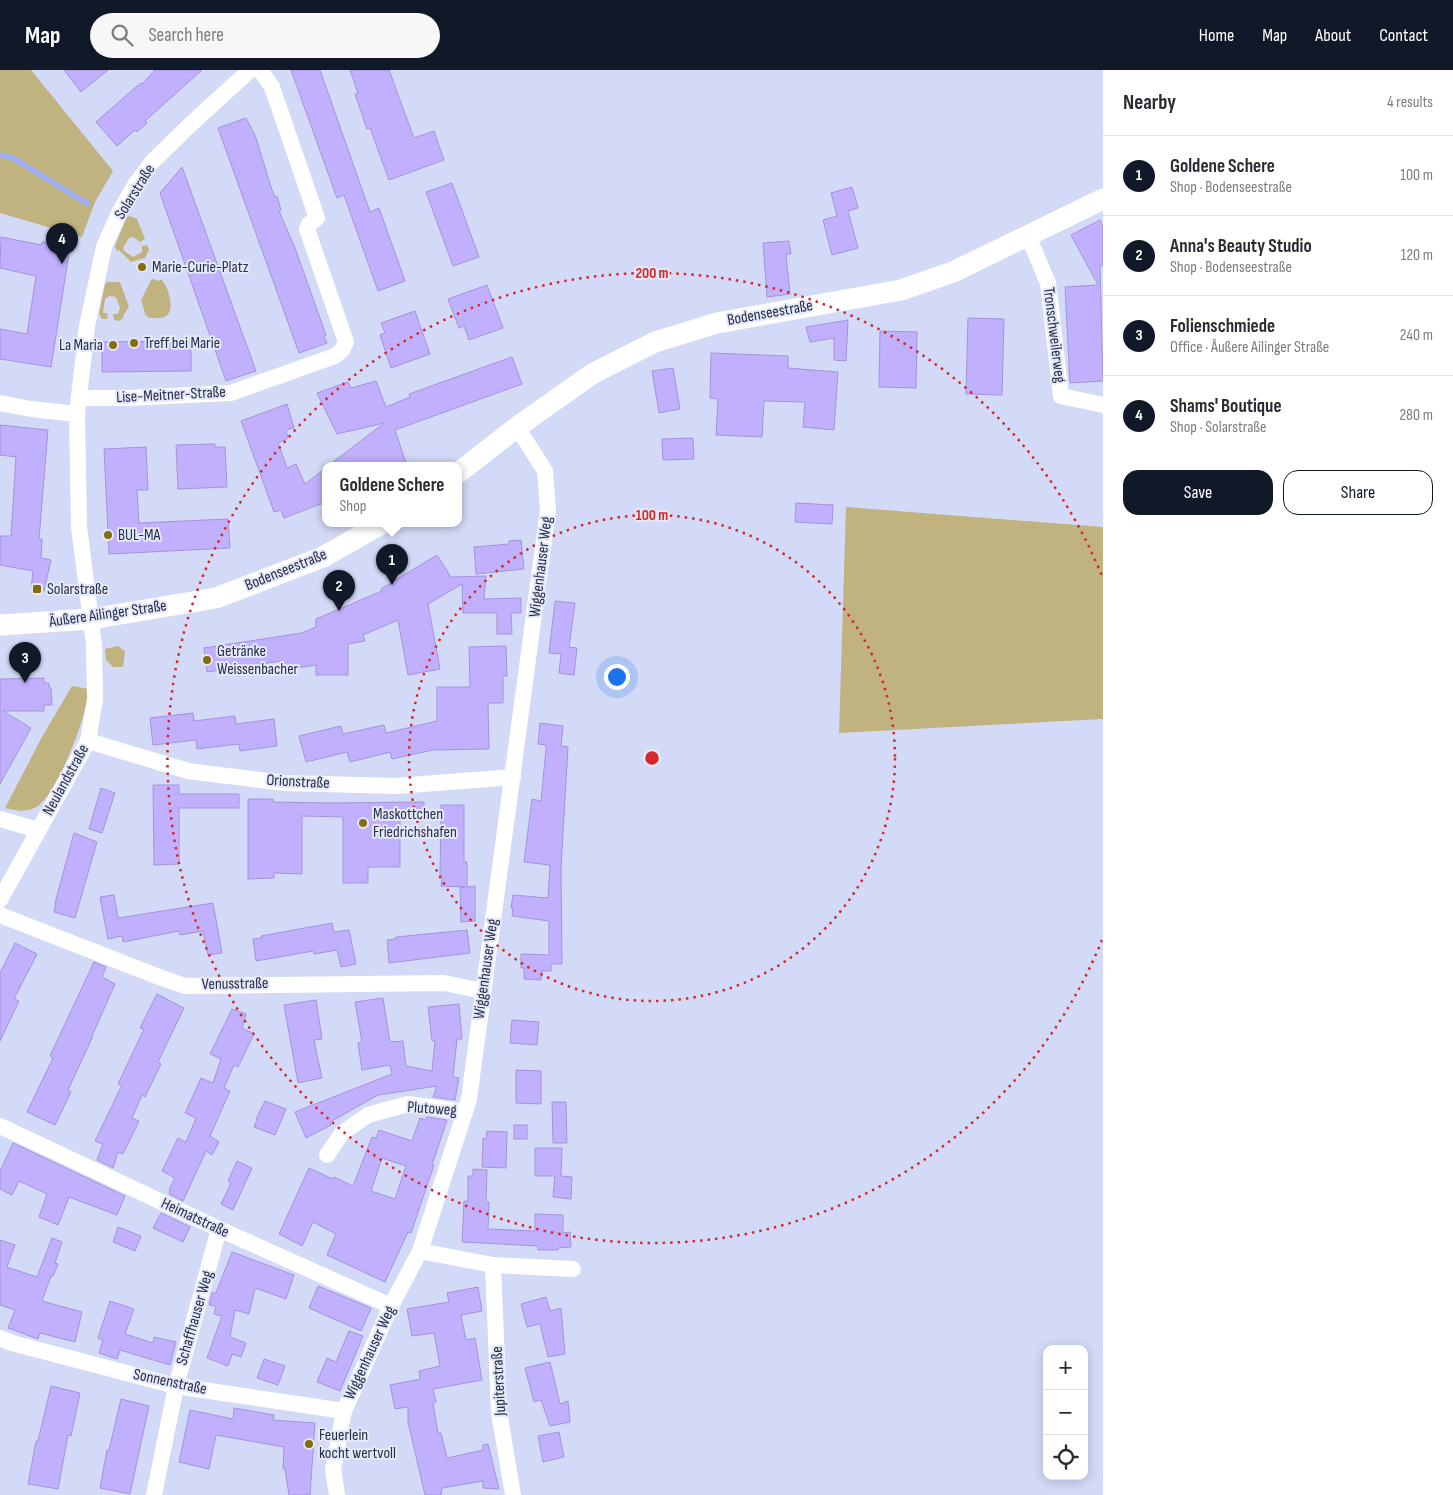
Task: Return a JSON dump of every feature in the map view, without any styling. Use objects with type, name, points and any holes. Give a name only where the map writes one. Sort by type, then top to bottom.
[{"type":"main road","name":"Bodenseestraße","points":[[462,470],[517,427],[592,374],[655,342],[717,322],[901,290],[953,272],[1103,199]]},
{"type":"main road","name":"Bodenseestraße","points":[[216,598],[324,557],[376,527]]},
{"type":"main road","name":"Äußere Ailinger Straße","points":[[0,626],[91,619],[216,598]]},
{"type":"street","name":"Solarstraße","points":[[91,619],[79,527],[77,414],[87,326],[104,247],[119,213],[152,162],[250,70]]},
{"type":"street","name":"Lise-Meitner-Straße","points":[[79,398],[128,398],[231,393],[335,356],[342,350],[346,342],[307,230],[309,224],[317,218],[272,88],[260,70]]},
{"type":"street","name":"Tronschweilerweg","points":[[1028,236],[1048,283],[1061,396],[1103,405]]},
{"type":"street","points":[[0,403],[31,409],[77,414]]},
{"type":"street","name":"Wiggenhauser Weg","points":[[337,1495],[333,1468],[344,1411],[391,1306],[420,1251],[469,1099],[548,510],[545,471],[517,427]]},
{"type":"street","name":"Neulandstraße","points":[[0,900],[88,741],[95,699],[94,645],[91,619]]},
{"type":"street","name":"Orionstraße","points":[[88,741],[188,771],[284,783],[398,786],[513,777]]},
{"type":"street","points":[[0,818],[38,830]]},
{"type":"street","name":"Venusstraße","points":[[0,915],[185,986],[444,983],[483,991]]},
{"type":"street","name":"Plutoweg","points":[[327,1155],[342,1133],[368,1115],[408,1104],[465,1112]]},
{"type":"street","name":"Heimatstraße","points":[[0,1126],[219,1229],[391,1306]]},
{"type":"street","name":"Schaffhauser Weg","points":[[154,1495],[176,1386],[219,1229]]},
{"type":"street","points":[[420,1251],[494,1265],[573,1269]]},
{"type":"street","name":"Jupiterstraße","points":[[494,1265],[499,1412],[513,1495]]},
{"type":"street","name":"Sonnenstraße","points":[[0,1338],[12,1343],[176,1386],[344,1411]]},
{"type":"shaded area","points":[[0,70],[31,70],[113,171],[95,202],[82,237],[0,213]]},
{"type":"shaded area","points":[[130,216],[137,219],[145,239],[140,242],[133,237],[129,238],[123,248],[124,251],[133,257],[142,252],[142,246],[147,245],[149,250],[145,258],[131,262],[119,250],[117,251],[115,246],[127,217]]},
{"type":"shaded area","points":[[153,279],[160,281],[160,279],[163,282],[170,297],[169,313],[162,318],[149,318],[144,313],[141,300]]},
{"type":"shaded area","points":[[108,281],[120,282],[129,307],[124,317],[119,321],[114,320],[113,314],[118,314],[120,308],[116,297],[110,296],[105,299],[103,313],[108,313],[107,319],[102,319],[99,314],[105,284]]},
{"type":"shaded area","points":[[846,507],[1103,527],[1103,719],[839,733]]},
{"type":"shaded area","points":[[118,646],[125,651],[123,667],[113,667],[106,660],[105,649]]},
{"type":"shaded area","points":[[72,686],[89,689],[87,701],[78,733],[55,784],[47,796],[35,808],[22,811],[5,808],[42,737]]},
{"type":"building","points":[[64,70],[108,70],[81,92]]},
{"type":"building","points":[[155,70],[202,70],[145,121],[147,123],[137,132],[135,130],[117,146],[96,122],[142,84]]},
{"type":"building","points":[[291,70],[320,70],[370,212],[379,208],[405,281],[378,291],[344,195],[337,198]]},
{"type":"building","points":[[350,70],[389,70],[414,138],[434,131],[444,160],[389,180],[370,128],[367,129],[355,94],[358,93]]},
{"type":"building","points":[[246,118],[255,135],[272,190],[275,197],[277,196],[281,210],[279,211],[295,248],[326,335],[324,336],[327,343],[299,353],[218,128]]},
{"type":"building","points":[[182,167],[256,371],[226,381],[160,193]]},
{"type":"building","points":[[452,183],[479,257],[453,266],[426,192]]},
{"type":"building","points":[[852,187],[858,208],[848,211],[858,248],[832,255],[823,220],[837,216],[831,193]]},
{"type":"building","points":[[1100,220],[1103,227],[1103,265],[1100,267],[1103,381],[1070,383],[1065,287],[1098,285],[1071,235]]},
{"type":"building","points":[[1,237],[41,245],[42,242],[70,247],[51,367],[0,359],[0,329],[27,334],[36,276],[0,268]]},
{"type":"building","points":[[789,241],[791,254],[786,254],[790,294],[767,297],[763,243]]},
{"type":"building","points":[[487,285],[503,328],[469,340],[464,326],[459,328],[448,299]]},
{"type":"building","points":[[415,311],[430,354],[391,368],[380,335],[385,333],[381,323]]},
{"type":"building","points":[[968,318],[1004,319],[1002,395],[966,394]]},
{"type":"building","points":[[848,320],[846,361],[834,360],[834,338],[810,342],[806,327]]},
{"type":"building","points":[[880,331],[917,332],[916,388],[879,387]]},
{"type":"building","points":[[191,341],[191,371],[102,372],[102,342]]},
{"type":"building","points":[[711,353],[788,356],[788,368],[838,372],[834,430],[803,427],[805,402],[764,401],[762,437],[716,435],[718,399],[710,398]]},
{"type":"building","points":[[512,357],[522,384],[395,430],[406,462],[333,462],[384,423],[337,434],[317,393],[348,382],[351,388],[376,381],[386,407],[410,397],[409,394]]},
{"type":"building","points":[[673,368],[680,409],[659,413],[652,371]]},
{"type":"building","points":[[287,404],[294,428],[286,430],[288,438],[278,443],[287,468],[296,464],[305,484],[322,471],[322,504],[284,518],[281,510],[274,512],[241,421]]},
{"type":"building","points":[[0,425],[48,430],[39,539],[42,539],[41,558],[51,560],[44,591],[31,589],[33,571],[0,565],[0,536],[11,536],[16,457],[0,455]]},
{"type":"building","points":[[693,438],[694,459],[663,460],[662,439]]},
{"type":"building","points":[[215,444],[215,447],[225,447],[227,487],[178,489],[176,445]]},
{"type":"building","points":[[146,447],[148,490],[137,490],[139,523],[228,519],[230,548],[109,554],[104,449]]},
{"type":"building","points":[[796,503],[833,505],[832,524],[795,522]]},
{"type":"building","points":[[521,540],[524,569],[476,574],[474,547],[509,544],[509,541]]},
{"type":"building","points":[[437,555],[451,577],[486,576],[484,599],[521,598],[521,613],[511,613],[512,634],[497,634],[497,613],[463,613],[462,584],[428,604],[440,669],[408,675],[398,620],[363,635],[365,641],[348,644],[348,675],[316,675],[316,665],[284,670],[281,661],[207,672],[204,648],[302,633],[316,627],[316,619],[382,591],[381,589]]},
{"type":"building","points":[[555,601],[575,603],[569,647],[577,648],[574,675],[559,673],[561,654],[549,653]]},
{"type":"building","points":[[506,646],[507,676],[503,676],[503,703],[488,703],[489,749],[433,750],[392,759],[390,752],[350,762],[347,752],[306,762],[299,736],[341,726],[343,734],[384,725],[386,733],[437,721],[437,687],[470,687],[469,647]]},
{"type":"building","points":[[44,678],[44,683],[49,683],[49,688],[51,688],[52,705],[44,705],[44,711],[3,711],[31,728],[0,784],[0,679]]},
{"type":"building","points":[[193,713],[194,721],[235,716],[236,724],[274,719],[277,746],[240,751],[239,744],[197,749],[196,740],[153,745],[150,718]]},
{"type":"building","points":[[540,723],[563,726],[561,746],[568,747],[561,867],[562,964],[551,964],[551,971],[542,971],[541,980],[524,979],[524,968],[521,968],[521,954],[549,955],[549,921],[512,916],[513,908],[511,908],[513,895],[548,898],[550,865],[524,862],[532,799],[541,801],[546,745],[538,744]]},
{"type":"building","points":[[153,785],[179,785],[179,794],[239,794],[239,808],[179,808],[179,864],[154,865]]},
{"type":"building","points":[[101,788],[115,793],[102,833],[89,829]]},
{"type":"building","points":[[248,799],[273,799],[273,802],[331,803],[424,802],[424,816],[400,816],[400,867],[368,867],[368,883],[343,883],[343,817],[302,816],[302,874],[274,873],[274,878],[248,879]]},
{"type":"building","points":[[441,805],[464,805],[464,862],[467,862],[467,887],[475,886],[475,921],[461,922],[460,887],[465,887],[441,886]]},
{"type":"building","points":[[74,833],[97,842],[75,918],[54,912]]},
{"type":"building","points":[[114,895],[118,918],[213,903],[222,953],[208,955],[203,931],[180,935],[179,931],[123,942],[122,936],[108,939],[100,897]]},
{"type":"building","points":[[332,923],[334,932],[349,930],[356,964],[341,967],[337,950],[314,954],[313,951],[256,961],[253,939]]},
{"type":"building","points":[[467,930],[470,953],[389,963],[387,940],[396,939],[396,937]]},
{"type":"building","points":[[15,943],[37,954],[14,999],[19,1001],[0,1041],[0,973]]},
{"type":"building","points":[[94,962],[106,967],[102,977],[115,984],[68,1090],[71,1092],[55,1125],[27,1112],[53,1058],[50,1056]]},
{"type":"building","points":[[157,994],[184,1008],[158,1062],[161,1064],[145,1097],[142,1095],[132,1118],[139,1121],[123,1154],[118,1152],[113,1168],[97,1160],[103,1144],[95,1141],[122,1085],[118,1084],[144,1029],[140,1028]]},
{"type":"building","points":[[383,998],[390,1042],[403,1041],[406,1066],[432,1071],[435,1041],[432,1041],[428,1007],[459,1004],[462,1039],[457,1039],[453,1077],[459,1078],[455,1100],[433,1097],[437,1086],[378,1095],[330,1122],[331,1125],[306,1138],[295,1112],[392,1074],[390,1065],[362,1070],[358,1043],[362,1042],[355,1002]]},
{"type":"building","points":[[316,1000],[322,1039],[314,1040],[322,1078],[298,1083],[284,1005]]},
{"type":"building","points":[[232,1009],[246,1014],[242,1028],[254,1034],[238,1067],[234,1065],[224,1088],[230,1091],[210,1136],[219,1142],[212,1155],[206,1151],[183,1201],[169,1194],[175,1178],[162,1171],[178,1138],[186,1142],[196,1118],[185,1113],[201,1078],[213,1083],[221,1059],[210,1054]]},
{"type":"building","points":[[512,1020],[539,1022],[537,1045],[510,1043]]},
{"type":"building","points":[[516,1070],[541,1071],[541,1104],[516,1103]]},
{"type":"building","points":[[265,1101],[286,1109],[275,1135],[254,1127]]},
{"type":"building","points":[[552,1102],[566,1102],[567,1143],[553,1143]]},
{"type":"building","points":[[427,1117],[447,1120],[411,1233],[408,1232],[385,1282],[327,1255],[336,1234],[313,1222],[302,1246],[279,1234],[309,1168],[353,1186],[372,1137],[376,1138],[379,1130],[412,1141],[420,1118],[425,1120]],"holes":[[[382,1158],[406,1166],[395,1199],[371,1191]]]},
{"type":"building","points":[[514,1125],[527,1125],[527,1139],[514,1139]]},
{"type":"building","points":[[487,1131],[507,1132],[506,1168],[482,1167],[483,1138],[486,1139]]},
{"type":"building","points":[[13,1143],[125,1196],[117,1215],[69,1197],[58,1225],[39,1217],[47,1194],[19,1181],[12,1195],[0,1189],[0,1171]]},
{"type":"building","points":[[535,1148],[562,1148],[561,1176],[572,1177],[571,1199],[553,1197],[555,1176],[535,1176]]},
{"type":"building","points":[[237,1161],[252,1168],[233,1210],[221,1204],[231,1183],[228,1181]]},
{"type":"building","points":[[473,1169],[487,1170],[486,1202],[489,1202],[488,1229],[535,1231],[535,1214],[563,1215],[563,1233],[570,1232],[571,1247],[558,1248],[558,1250],[538,1250],[538,1246],[462,1242],[464,1201],[468,1201],[468,1176],[473,1176]]},
{"type":"building","points":[[161,1213],[190,1227],[183,1242],[153,1228]]},
{"type":"building","points":[[118,1227],[141,1236],[135,1251],[113,1242]]},
{"type":"building","points":[[52,1238],[62,1242],[55,1263],[58,1264],[53,1276],[51,1276],[42,1301],[82,1312],[75,1342],[40,1333],[38,1339],[8,1328],[15,1310],[0,1305],[0,1240],[15,1245],[7,1267],[37,1277]]},
{"type":"building","points":[[232,1252],[294,1275],[286,1299],[255,1288],[249,1314],[235,1310],[230,1337],[246,1343],[241,1357],[232,1354],[228,1366],[207,1358],[222,1316],[214,1314],[216,1306],[209,1305],[212,1293],[216,1293]]},
{"type":"building","points":[[318,1286],[371,1308],[361,1331],[309,1308]]},
{"type":"building","points":[[478,1287],[482,1311],[461,1315],[466,1340],[475,1338],[482,1380],[433,1389],[436,1402],[433,1403],[438,1433],[441,1433],[447,1458],[483,1450],[483,1445],[488,1444],[499,1489],[483,1488],[483,1481],[442,1488],[441,1495],[425,1495],[408,1422],[408,1407],[395,1409],[390,1385],[420,1379],[419,1371],[440,1366],[434,1333],[412,1336],[407,1309],[449,1302],[447,1293]]},
{"type":"building","points":[[546,1297],[550,1311],[561,1308],[565,1354],[548,1357],[540,1324],[527,1327],[521,1304]]},
{"type":"building","points":[[110,1301],[134,1309],[125,1334],[153,1343],[154,1337],[176,1342],[170,1365],[120,1350],[117,1359],[99,1353],[103,1340],[98,1338]]},
{"type":"building","points":[[349,1331],[363,1336],[340,1391],[317,1382],[327,1358],[336,1362]]},
{"type":"building","points":[[264,1359],[285,1366],[278,1385],[257,1378]]},
{"type":"building","points":[[550,1362],[560,1404],[568,1401],[570,1422],[550,1426],[541,1400],[534,1402],[525,1368]]},
{"type":"building","points":[[51,1386],[80,1393],[71,1436],[68,1435],[58,1489],[28,1484],[36,1441],[38,1441]]},
{"type":"building","points":[[121,1399],[149,1406],[130,1494],[100,1488],[107,1450],[109,1450]]},
{"type":"building","points":[[234,1408],[274,1415],[273,1420],[315,1423],[310,1495],[289,1495],[285,1469],[283,1469],[284,1447],[216,1435],[209,1469],[179,1462],[190,1410],[233,1419]]},
{"type":"building","points":[[559,1432],[564,1457],[543,1462],[538,1436]]},
{"type":"waterway","points":[[0,155],[13,158],[88,204]]},
{"type":"place","name":"Shams' Boutique","points":[[62,264]]},
{"type":"place","name":"Marie-Curie-Platz","points":[[142,267]]},
{"type":"place","name":"Treff bei Marie","points":[[134,343]]},
{"type":"place","name":"La Maria","points":[[113,345]]},
{"type":"place","name":"BUL-MA","points":[[108,535]]},
{"type":"place","name":"Goldene Schere","points":[[392,585]]},
{"type":"place","name":"Solarstraße","points":[[37,589]]},
{"type":"place","name":"Anna's Beauty Studio","points":[[339,611]]},
{"type":"place","name":"Getränke Weissenbacher","points":[[207,660]]},
{"type":"place","name":"Folienschmiede","points":[[25,683]]},
{"type":"place","name":"Maskottchen Friedrichshafen","points":[[363,823]]},
{"type":"place","name":"Feuerlein kocht wertvoll","points":[[309,1444]]}]
